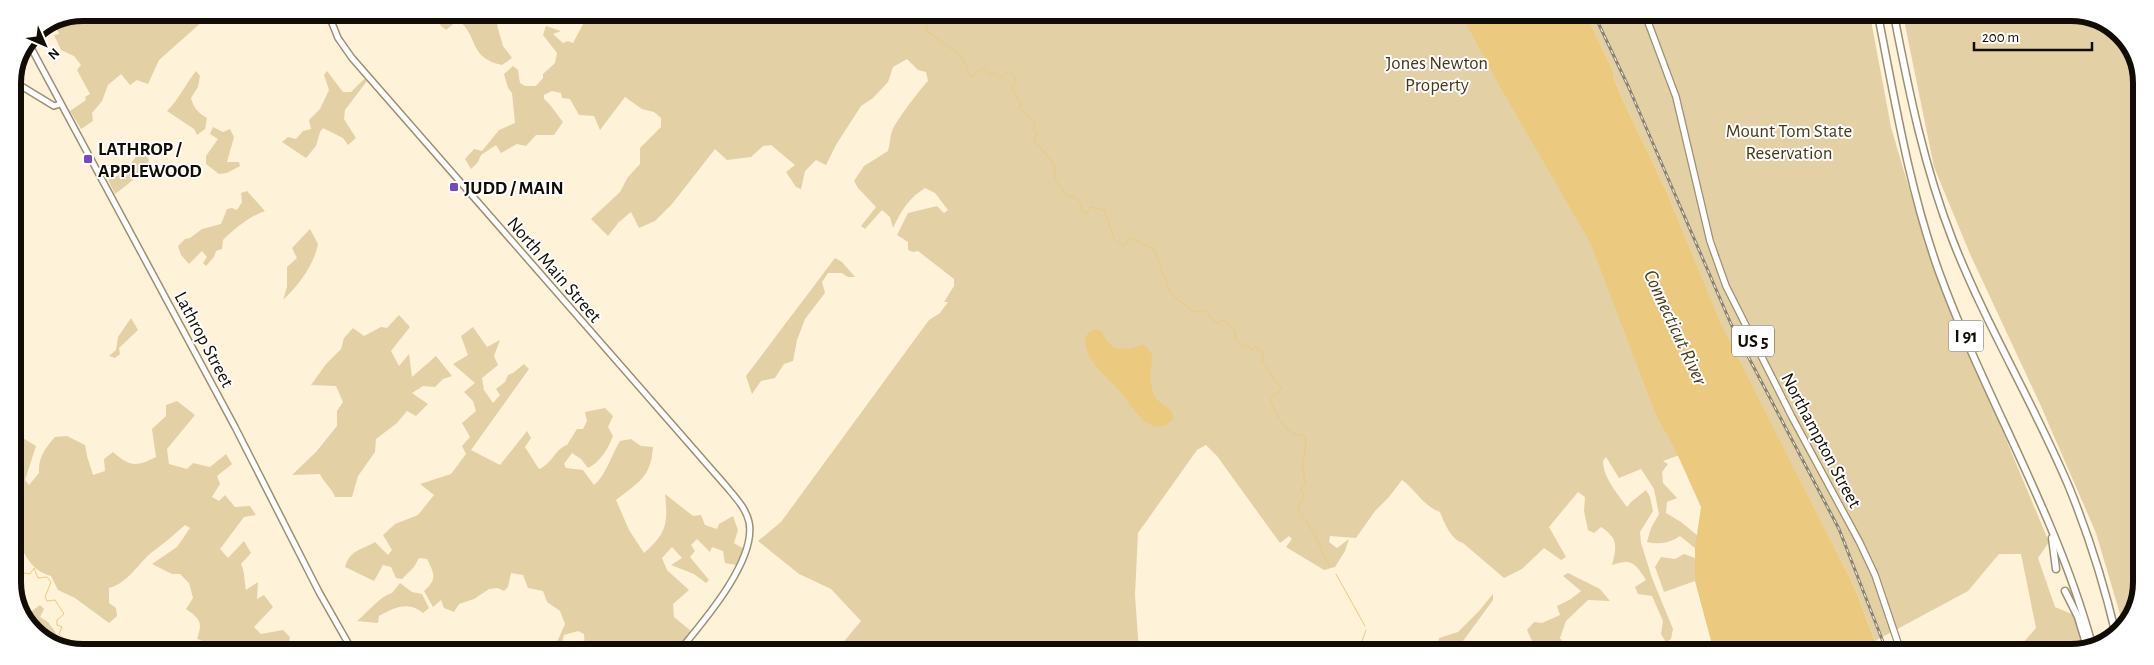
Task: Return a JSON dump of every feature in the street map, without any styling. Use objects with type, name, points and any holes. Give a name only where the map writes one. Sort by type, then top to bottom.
[{"type":"highway","name":"I 91","points":[[1879,21],[1906,163],[1921,218],[1939,272],[2066,565],[2090,640]]},
{"type":"highway","name":"I 91","points":[[1895,21],[1917,132],[1942,211],[1971,283],[2068,486],[2094,553],[2114,626]]},
{"type":"highway","points":[[2049,524],[2056,570]]},
{"type":"highway","points":[[2104,584],[2117,623]]},
{"type":"highway","points":[[2065,592],[2078,617],[2086,642]]},
{"type":"main road","name":"Northampton Street","points":[[1648,21],[1673,90],[1710,241],[1726,286],[1792,417],[1860,543],[1875,575],[1898,644]]},
{"type":"street","name":"North Main Street","points":[[331,21],[338,38],[352,58],[732,493],[748,518],[749,540],[741,565],[708,615],[685,644]]},
{"type":"street","name":"Lathrop Street","points":[[32,49],[200,362],[319,592],[349,644]]},
{"type":"street","points":[[21,85],[54,106],[60,104]]},
{"type":"green space","points":[[203,21],[159,60],[148,84],[137,80],[130,85],[121,74],[108,85],[102,101],[92,113],[93,121],[81,129],[70,111],[86,100],[85,97],[90,94],[77,70],[81,65],[74,56],[61,50],[54,35],[59,34],[57,28],[71,22]]},
{"type":"green space","points":[[442,21],[457,21],[446,30],[440,25]]},
{"type":"green space","points":[[459,21],[501,21],[497,25],[503,46],[512,58],[502,65],[491,62],[479,52],[465,26]]},
{"type":"green space","name":"Jones Newton Property","points":[[585,21],[1481,21],[1614,264],[1685,453],[1663,461],[1668,464],[1662,472],[1663,483],[1677,498],[1667,502],[1666,513],[1698,536],[1695,548],[1680,536],[1664,543],[1647,542],[1651,528],[1659,514],[1654,489],[1641,469],[1619,478],[1606,457],[1603,461],[1608,480],[1627,507],[1646,490],[1650,497],[1653,511],[1640,532],[1641,543],[1652,578],[1673,629],[1671,639],[1666,642],[1661,634],[1663,621],[1652,596],[1638,594],[1635,587],[1646,580],[1636,566],[1629,562],[1612,565],[1615,543],[1611,535],[1601,527],[1594,533],[1588,530],[1584,511],[1585,497],[1578,492],[1549,527],[1566,557],[1561,560],[1544,548],[1522,569],[1504,578],[1455,538],[1448,530],[1440,512],[1424,502],[1402,480],[1375,511],[1356,538],[1330,536],[1329,542],[1337,548],[1349,539],[1345,551],[1335,567],[1324,570],[1286,547],[1292,539],[1289,536],[1280,543],[1217,456],[1206,445],[1197,450],[1138,533],[1135,595],[1138,644],[842,644],[861,621],[831,589],[799,574],[758,541],[781,522],[929,320],[940,313],[948,302],[944,302],[954,286],[954,279],[918,251],[908,250],[908,242],[897,235],[908,213],[937,206],[944,213],[948,210],[935,193],[925,188],[919,192],[906,206],[893,228],[890,217],[882,210],[865,229],[861,226],[876,207],[854,181],[864,166],[888,151],[894,127],[908,105],[928,81],[926,72],[918,70],[907,59],[893,67],[888,82],[873,98],[861,106],[836,145],[826,165],[816,160],[805,171],[801,189],[796,187],[786,172],[795,165],[771,145],[763,146],[751,157],[727,160],[715,149],[672,204],[655,221],[639,228],[631,212],[619,222],[608,236],[591,219],[620,192],[628,177],[640,164],[640,148],[661,127],[661,118],[654,112],[642,109],[625,97],[600,130],[594,116],[579,115],[570,99],[562,98],[561,93],[552,91],[544,95],[544,99],[563,122],[554,135],[536,135],[526,146],[517,144],[501,153],[496,145],[481,155],[478,162],[471,169],[465,159],[474,149],[482,151],[499,130],[515,123],[512,93],[508,88],[504,74],[513,66],[518,70],[520,83],[525,86],[536,86],[543,78],[543,74],[555,63],[557,53],[543,35],[546,26],[561,31],[553,34],[563,43],[568,41],[573,43]]},
{"type":"green space","name":"Mount Tom State Reservation","points":[[1589,21],[1871,21],[1891,127],[1928,253],[2049,542],[2038,558],[2055,607],[2074,615],[2082,643],[2022,644],[2036,628],[2021,554],[1999,554],[1968,591],[1875,641],[1855,588],[1720,323],[1666,190],[1621,96],[1613,76],[1613,71]]},
{"type":"green space","points":[[1904,21],[2070,21],[2087,23],[2112,37],[2124,52],[2131,67],[2133,79],[2133,582],[2131,598],[2121,617],[2096,533],[2040,404],[1970,254],[1934,167]]},
{"type":"green space","points":[[196,71],[200,76],[198,87],[191,98],[197,110],[207,118],[205,129],[197,135],[194,129],[167,111]]},
{"type":"green space","points":[[327,71],[343,92],[351,92],[364,79],[367,81],[345,110],[344,119],[356,138],[348,145],[343,138],[323,128],[316,146],[306,158],[282,142],[288,137],[296,139],[303,131],[311,129],[309,120],[320,109],[329,90],[324,75]]},
{"type":"green space","points":[[213,127],[223,132],[230,129],[234,137],[227,162],[239,162],[240,166],[227,173],[219,174],[206,164],[206,156],[218,139],[210,134]]},
{"type":"green space","points":[[141,149],[149,160],[147,164],[115,194],[108,180],[125,172]]},
{"type":"green space","points":[[247,191],[265,211],[248,219],[227,236],[223,240],[222,249],[216,251],[214,257],[206,266],[203,263],[207,257],[202,251],[189,264],[181,255],[178,246],[185,239],[190,238],[202,229],[221,224],[227,209],[237,210],[242,202],[241,193]]},
{"type":"green space","points":[[310,229],[318,244],[313,260],[305,275],[283,300],[287,287],[287,267],[297,258],[292,248]]},
{"type":"green space","points":[[835,258],[842,262],[855,277],[848,277],[842,273],[828,273],[822,282],[825,293],[805,319],[797,340],[793,361],[784,364],[775,378],[761,381],[752,394],[746,376]]},
{"type":"green space","points":[[399,315],[410,327],[391,351],[399,366],[409,354],[412,377],[436,356],[452,376],[443,379],[435,387],[423,386],[412,393],[428,404],[416,416],[407,411],[397,423],[376,439],[375,452],[358,476],[352,497],[335,497],[320,474],[292,475],[316,452],[337,426],[337,411],[343,402],[336,386],[311,385],[326,364],[341,349],[344,338],[353,328],[364,336],[381,327],[387,328]]},
{"type":"green space","points":[[131,318],[138,330],[119,348],[120,354],[115,358],[109,356],[116,350],[118,337]]},
{"type":"green space","points":[[473,327],[487,347],[500,340],[494,356],[498,365],[482,378],[484,390],[493,403],[500,395],[496,389],[505,382],[508,375],[524,364],[529,369],[471,450],[500,465],[527,431],[531,438],[525,447],[539,469],[567,445],[577,429],[583,429],[587,421],[585,412],[605,408],[613,416],[608,427],[613,436],[604,454],[588,468],[581,459],[572,453],[564,464],[566,468],[583,470],[594,485],[605,471],[620,441],[631,439],[641,446],[653,447],[650,465],[642,478],[616,500],[629,530],[644,553],[662,533],[666,520],[665,494],[693,516],[701,515],[705,525],[717,529],[719,524],[733,516],[738,530],[734,543],[744,549],[736,565],[725,563],[723,551],[712,547],[710,552],[697,539],[691,545],[695,551],[690,557],[709,580],[706,583],[694,574],[671,565],[682,558],[672,547],[662,558],[667,570],[689,590],[673,604],[674,617],[691,631],[681,644],[585,644],[584,634],[578,631],[564,635],[562,644],[556,644],[565,624],[560,611],[547,602],[543,591],[528,588],[523,575],[511,573],[508,587],[504,591],[498,588],[489,589],[474,599],[459,604],[454,612],[444,608],[441,600],[433,607],[424,591],[433,579],[427,559],[419,558],[414,567],[402,579],[396,578],[391,567],[383,565],[374,581],[345,567],[353,554],[375,542],[388,555],[392,550],[383,535],[395,524],[418,515],[434,495],[420,484],[451,474],[466,454],[462,446],[470,437],[462,423],[476,411],[473,401],[464,392],[475,383],[453,364],[468,355],[461,336]]},
{"type":"green space","points":[[177,401],[195,415],[167,449],[169,464],[187,469],[193,463],[210,467],[226,454],[232,464],[217,476],[220,484],[212,497],[219,501],[225,495],[235,507],[250,506],[256,515],[244,517],[220,549],[228,558],[244,541],[251,553],[241,564],[246,590],[258,582],[257,599],[264,595],[273,607],[254,627],[261,634],[283,630],[290,637],[288,644],[211,644],[197,639],[200,629],[199,621],[186,609],[193,598],[189,583],[180,574],[172,574],[152,564],[177,547],[190,528],[185,525],[151,553],[127,578],[116,586],[109,588],[109,603],[116,608],[117,616],[109,623],[75,598],[58,590],[51,576],[35,568],[21,548],[21,437],[36,446],[25,480],[29,485],[39,473],[43,453],[55,437],[67,436],[85,445],[93,475],[105,471],[104,459],[113,452],[124,461],[133,464],[143,463],[156,457],[152,429],[166,416],[166,405]]},
{"type":"green space","points":[[1684,554],[1695,558],[1695,581],[1664,592],[1655,567],[1661,557],[1675,559]]},
{"type":"green space","points":[[1568,573],[1600,589],[1610,601],[1588,600],[1566,621],[1560,638],[1564,644],[1533,644],[1527,630],[1534,622],[1542,623],[1560,615],[1557,606],[1581,591],[1563,576]]},
{"type":"green space","points":[[400,583],[412,592],[422,594],[429,608],[423,613],[412,607],[401,607],[379,616],[378,623],[357,621],[378,601],[392,593]]},
{"type":"green space","points":[[1493,594],[1493,600],[1461,644],[1437,644],[1439,638],[1458,632]]},
{"type":"green space","points":[[40,605],[44,609],[40,617],[48,622],[56,633],[55,636],[39,626],[30,613]]},
{"type":"water","name":"Connecticut River","points":[[1465,21],[1589,21],[1613,71],[1613,76],[1621,96],[1666,190],[1720,322],[1855,588],[1876,644],[1712,644],[1695,581],[1695,548],[1701,507],[1675,449],[1656,415],[1590,242],[1500,87]]},
{"type":"water","points":[[1096,329],[1101,331],[1114,348],[1129,349],[1143,345],[1150,351],[1152,361],[1150,377],[1153,393],[1156,399],[1172,412],[1173,419],[1165,425],[1157,427],[1149,424],[1101,372],[1088,354],[1085,338],[1089,332]]},
{"type":"waterway","points":[[925,21],[927,31],[962,57],[971,77],[984,67],[991,76],[995,73],[1000,78],[1008,71],[1016,78],[1012,90],[1021,104],[1019,108],[1035,122],[1033,128],[1037,133],[1034,140],[1054,164],[1055,180],[1068,196],[1075,197],[1082,205],[1080,209],[1086,214],[1091,207],[1104,210],[1114,239],[1124,246],[1130,238],[1153,248],[1171,294],[1194,312],[1205,310],[1215,323],[1224,320],[1235,330],[1236,340]]},
{"type":"waterway","points":[[1238,342],[1243,347],[1247,344],[1252,350],[1255,347],[1264,354],[1262,362],[1282,389],[1270,399],[1275,412],[1286,428],[1297,435],[1304,436],[1306,443],[1302,460],[1305,484],[1301,489],[1304,496],[1298,508],[1314,534],[1330,567]]},
{"type":"waterway","points":[[21,576],[24,573],[30,574],[34,568],[38,578],[47,577],[51,582],[45,597],[47,601],[55,600],[64,614],[57,620],[57,625],[62,627],[59,634],[67,642]]},
{"type":"waterway","points":[[1336,574],[1365,626]]},
{"type":"waterway","points":[[1361,644],[1366,630]]},
{"type":"railway","points":[[1597,21],[1629,88],[1731,324],[1839,529],[1884,644]]},
{"type":"place","name":"LATHROP / APPLEWOOD","points":[[88,159]]},
{"type":"place","name":"JUDD / MAIN","points":[[454,187]]}]
